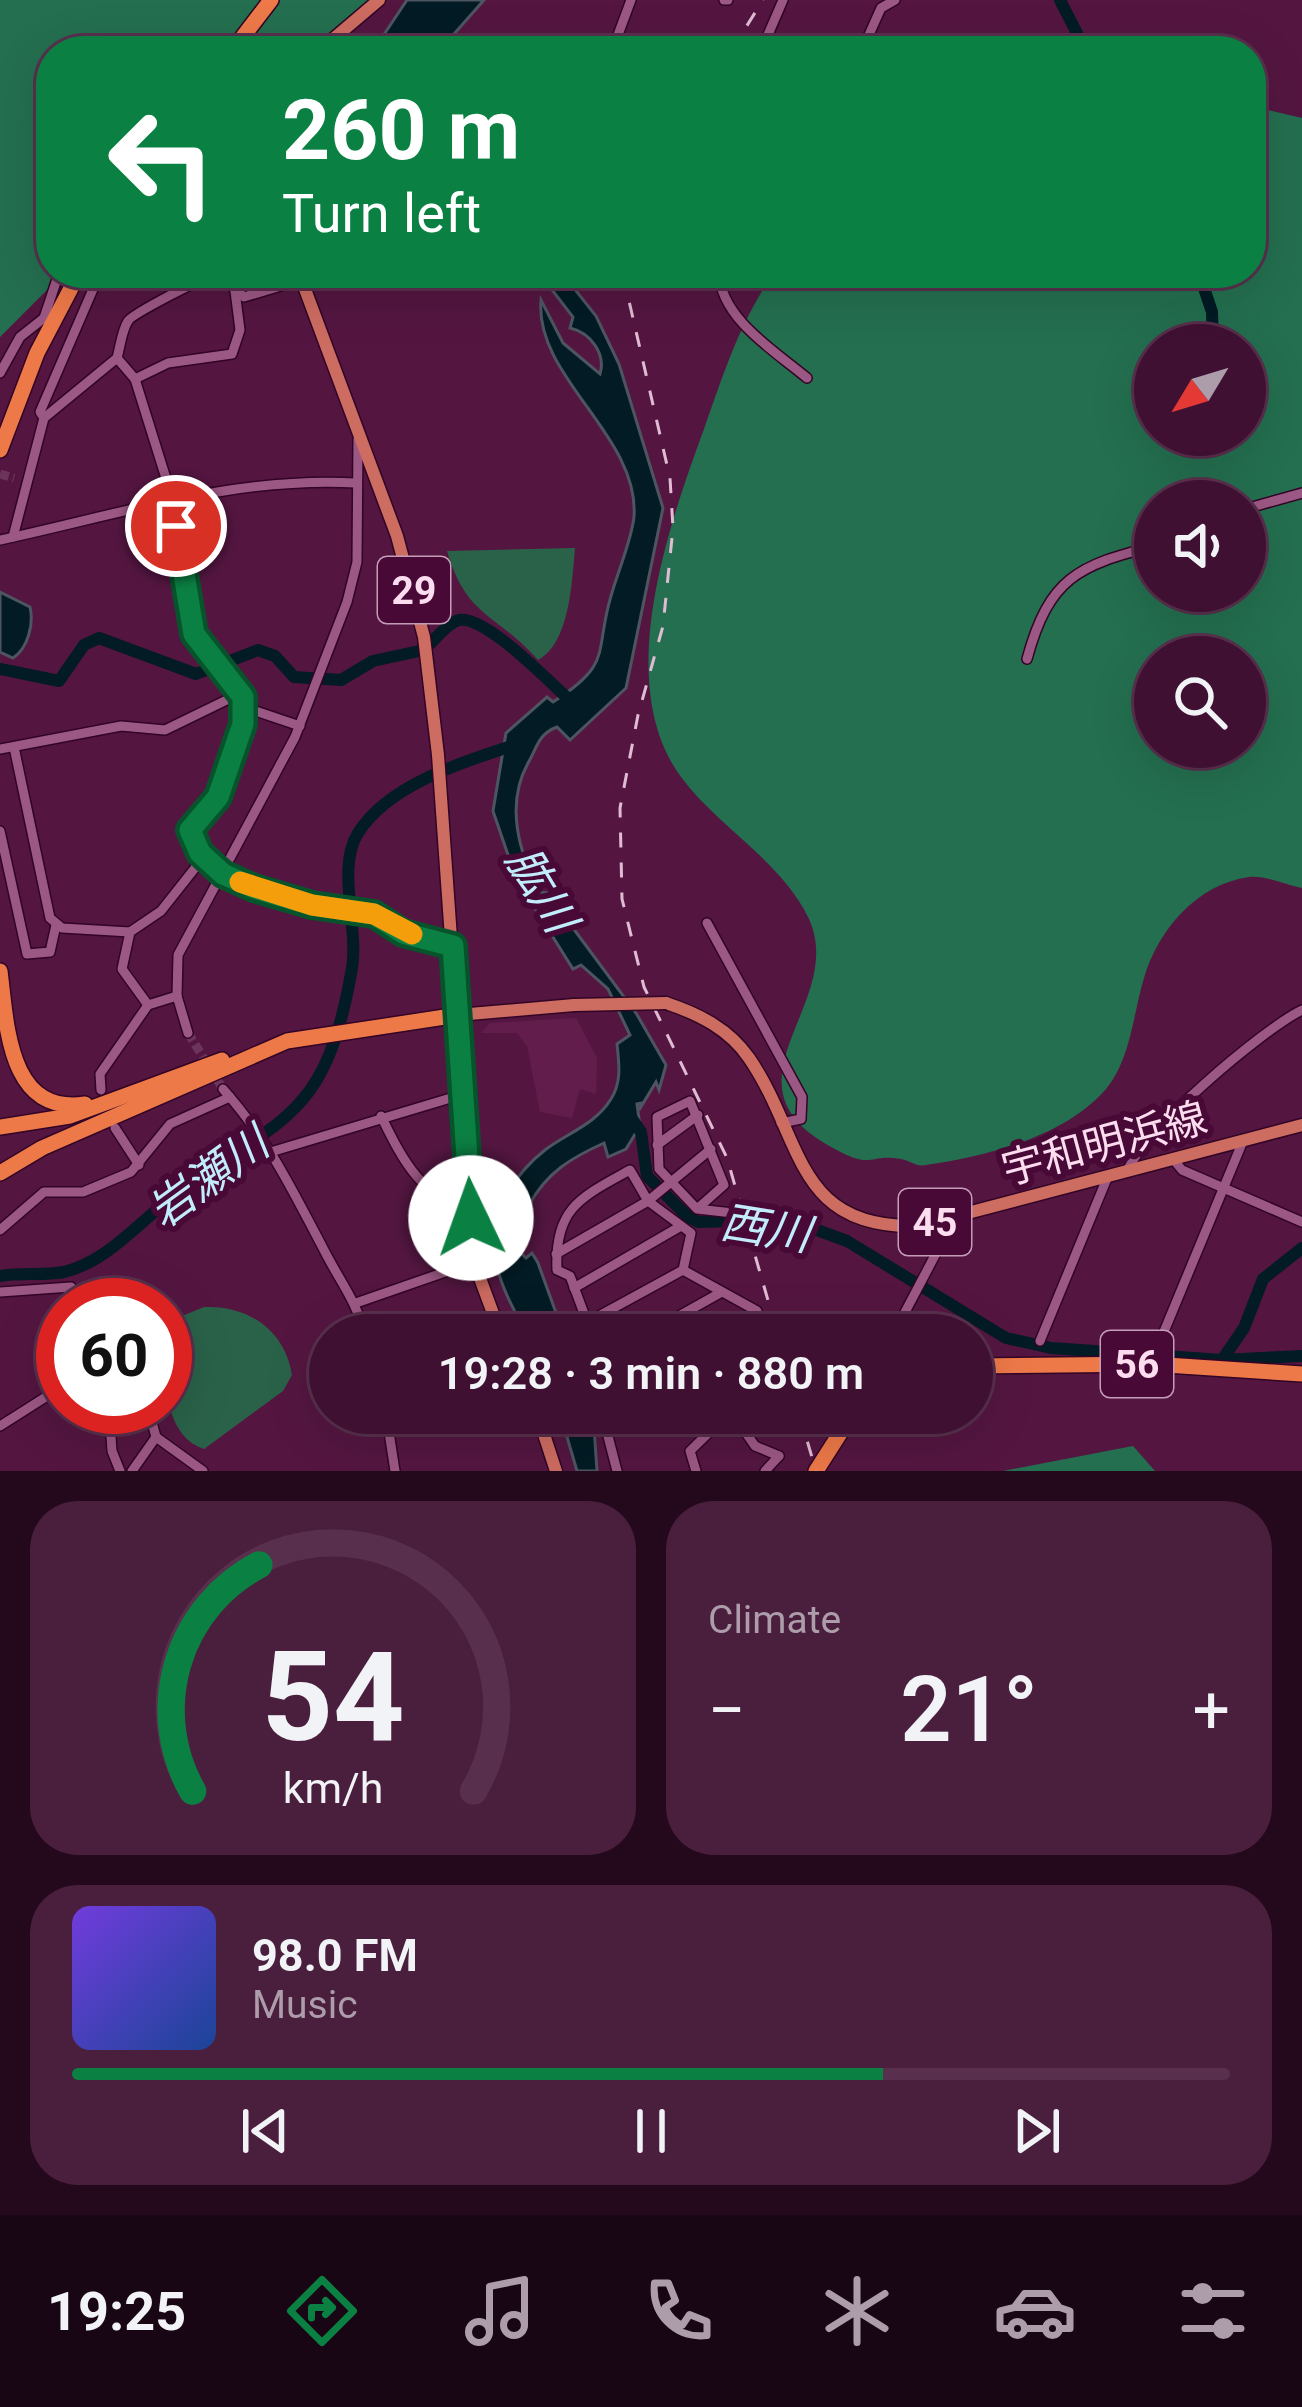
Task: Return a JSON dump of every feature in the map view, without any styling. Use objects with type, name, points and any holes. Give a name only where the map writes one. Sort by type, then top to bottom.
[{"type":"highway","points":[[243,36],[271,0]]},
{"type":"highway","points":[[0,450],[37,352],[71,288]]},
{"type":"highway","points":[[0,971],[18,1071],[31,1090],[49,1102],[98,1102],[183,1075]]},
{"type":"highway","points":[[0,1126],[70,1116],[297,1036],[364,1023],[458,1015]]},
{"type":"highway","points":[[0,1173],[42,1148],[297,1036]]},
{"type":"highway","points":[[0,1136],[62,1128],[231,1065]]},
{"type":"highway","name":"56","points":[[993,1365],[1154,1357],[1302,1374]]},
{"type":"highway","points":[[816,1471],[840,1434]]},
{"type":"main road","points":[[337,36],[379,0]]},
{"type":"main road","name":"29","points":[[304,288],[413,590],[438,755],[474,1262],[493,1314]]},
{"type":"main road","name":"宇和明浜線","points":[[458,1015],[666,1003],[715,1024],[735,1041],[758,1073],[804,1171],[838,1209],[862,1222],[892,1227],[935,1222],[1302,1125]]},
{"type":"main road","points":[[545,1434],[556,1471]]},
{"type":"street","points":[[618,36],[632,0]]},
{"type":"street","points":[[767,36],[783,0]]},
{"type":"street","points":[[868,36],[881,8],[895,0]]},
{"type":"street","points":[[0,373],[20,337],[44,318],[54,288]]},
{"type":"street","points":[[44,418],[40,412],[94,288]]},
{"type":"street","points":[[13,537],[44,418],[117,358],[129,318],[148,306],[164,304],[184,288]]},
{"type":"street","points":[[135,379],[168,363],[232,354],[240,331],[234,288]]},
{"type":"street","points":[[235,291],[253,297],[274,288]]},
{"type":"street","points":[[722,288],[747,328],[807,378]]},
{"type":"street","points":[[117,358],[135,379],[174,504],[194,634],[242,693],[244,707],[218,797],[190,830],[200,853],[223,874],[337,910],[370,914],[403,933],[453,946]]},
{"type":"street","points":[[188,1033],[177,996],[178,955],[300,726],[357,562],[358,432]]},
{"type":"street","points":[[14,478],[28,481]]},
{"type":"street","points":[[0,540],[131,506],[174,504],[308,480],[356,483]]},
{"type":"street","points":[[1266,503],[1302,493]]},
{"type":"street","points":[[1027,658],[1043,610],[1064,581],[1101,560],[1134,551]]},
{"type":"street","points":[[0,749],[121,726],[165,730],[242,693]]},
{"type":"street","points":[[244,707],[300,726]]},
{"type":"street","points":[[14,747],[50,918],[56,925],[130,932],[161,911],[195,868],[200,853]]},
{"type":"street","points":[[0,831],[27,954],[50,952],[56,925]]},
{"type":"street","points":[[707,923],[802,1097],[801,1119],[781,1123]]},
{"type":"street","points":[[130,932],[122,969],[148,1004]]},
{"type":"street","points":[[101,1090],[100,1074],[148,1004],[177,996]]},
{"type":"street","points":[[1128,1170],[1134,1154],[1167,1121],[1270,1029],[1302,1010]]},
{"type":"street","points":[[0,1230],[44,1192],[92,1190],[139,1165],[170,1124],[226,1093],[272,1148],[359,1314]]},
{"type":"street","points":[[272,1148],[464,1094]]},
{"type":"street","points":[[602,1314],[683,1270],[691,1233],[659,1192],[657,1145],[662,1112],[690,1101],[724,1185],[697,1209]]},
{"type":"street","points":[[657,1145],[698,1115]]},
{"type":"street","points":[[381,1116],[410,1171],[444,1196],[470,1200]]},
{"type":"street","points":[[116,1128],[139,1165]]},
{"type":"street","points":[[1154,1357],[1244,1141]]},
{"type":"street","points":[[556,1254],[659,1192],[711,1149]]},
{"type":"street","points":[[1173,1159],[1182,1170],[1302,1222]]},
{"type":"street","points":[[583,1314],[570,1276],[556,1270],[557,1230],[579,1198],[630,1170],[659,1192],[697,1209],[733,1213]]},
{"type":"street","points":[[1040,1340],[1108,1176]]},
{"type":"street","points":[[904,1314],[942,1242],[935,1222]]},
{"type":"street","points":[[574,1288],[681,1226]]},
{"type":"street","points":[[356,1303],[474,1262]]},
{"type":"street","points":[[683,1270],[758,1314]]},
{"type":"street","points":[[0,1292],[36,1289]]},
{"type":"street","points":[[682,1314],[720,1293]]},
{"type":"street","points":[[0,1426],[36,1403]]},
{"type":"street","points":[[111,1434],[120,1471]]},
{"type":"street","points":[[155,1434],[203,1471]]},
{"type":"street","points":[[389,1434],[395,1471]]},
{"type":"street","points":[[607,1434],[617,1471]]},
{"type":"street","points":[[696,1471],[690,1451],[708,1434]]},
{"type":"street","points":[[746,1434],[755,1445],[779,1456]]},
{"type":"street","points":[[132,1471],[156,1437]]},
{"type":"street","points":[[765,1471],[779,1456]]},
{"type":"street","points":[[779,1456],[782,1471]]},
{"type":"shaded area","points":[[576,1018],[597,1058],[596,1094],[580,1089],[572,1118],[540,1112],[527,1046],[517,1033],[481,1033],[490,1023]]},
{"type":"green space","points":[[0,0],[382,0],[331,36],[36,36],[36,288],[49,288],[0,337]]},
{"type":"green space","points":[[1266,110],[1302,118],[1302,888],[1249,877],[1230,881],[1197,899],[1170,927],[1150,960],[1126,1050],[1106,1089],[1069,1120],[999,1150],[926,1165],[890,1158],[864,1160],[833,1148],[799,1123],[784,1097],[783,1069],[812,980],[816,949],[808,917],[782,878],[681,777],[661,739],[651,696],[649,651],[663,557],[690,468],[742,329],[764,288],[1266,288]]},
{"type":"green space","points":[[575,548],[563,626],[549,652],[538,660],[473,602],[447,551]]},
{"type":"green space","points":[[204,1307],[235,1310],[262,1323],[281,1345],[292,1375],[283,1391],[204,1449],[183,1434],[192,1434],[192,1312]]},
{"type":"green space","points":[[1133,1446],[1155,1471],[1003,1471]]},
{"type":"water","points":[[407,0],[484,0],[452,36],[383,36]]},
{"type":"water","points":[[551,288],[574,288],[596,316],[619,364],[663,508],[626,688],[570,740],[557,727],[546,733],[521,779],[517,828],[539,892],[547,893],[636,1013],[666,1065],[659,1090],[656,1082],[639,1110],[642,1103],[637,1104],[640,1126],[626,1149],[608,1157],[604,1143],[552,1175],[529,1205],[527,1197],[518,1250],[526,1258],[532,1253],[556,1314],[516,1314],[495,1249],[504,1201],[532,1161],[589,1122],[611,1099],[618,1079],[617,1044],[630,1035],[608,989],[581,965],[573,969],[516,878],[493,811],[506,733],[547,697],[553,702],[572,689],[599,656],[634,517],[621,460],[553,355],[543,328],[541,300],[563,343],[600,374],[595,345],[570,328],[573,317]]},
{"type":"water","points":[[0,592],[30,607],[29,635],[13,658],[0,652]]},
{"type":"water","points":[[566,1434],[594,1434],[597,1471],[577,1471]]},
{"type":"waterway","points":[[1060,0],[1078,36]]},
{"type":"waterway","points":[[1204,288],[1212,324]]},
{"type":"waterway","points":[[430,644],[455,622],[471,621],[501,639],[572,702]]},
{"type":"waterway","points":[[0,669],[59,681],[84,645],[99,638],[196,674],[258,650],[275,656],[294,677],[341,680],[373,661],[419,651]]},
{"type":"waterway","name":"岩瀬川","points":[[0,1276],[64,1272],[93,1260],[292,1111],[312,1088],[341,1020],[352,968],[348,881],[358,833],[388,801],[408,788],[515,745]]},
{"type":"waterway","name":"西川","points":[[632,1119],[641,1132],[647,1176],[687,1216],[698,1222],[770,1220],[847,1241],[1006,1338],[1051,1348],[1222,1360],[1302,1356]]},
{"type":"waterway","points":[[1222,1360],[1244,1328],[1263,1279],[1302,1248]]},
{"type":"tunnel","points":[[0,474],[14,478]]},
{"type":"tunnel","points":[[188,1033],[223,1089]]},
{"type":"railway","points":[[740,36],[763,0]]},
{"type":"railway","points":[[630,288],[670,478],[673,528],[663,626],[638,715],[620,808],[622,899],[644,987],[727,1158],[772,1314]]},
{"type":"railway","points":[[805,1434],[816,1471]]},
{"type":"slow traffic","points":[[240,882],[312,905],[374,914],[397,931],[412,934]]},
{"type":"route","points":[[176,526],[194,634],[239,687],[244,707],[235,752],[218,797],[193,824],[191,838],[200,853],[231,879],[312,905],[374,914],[397,931],[453,946],[471,1218]]},
{"type":"water label","name":"肱川","points":[[542,889]]}]
